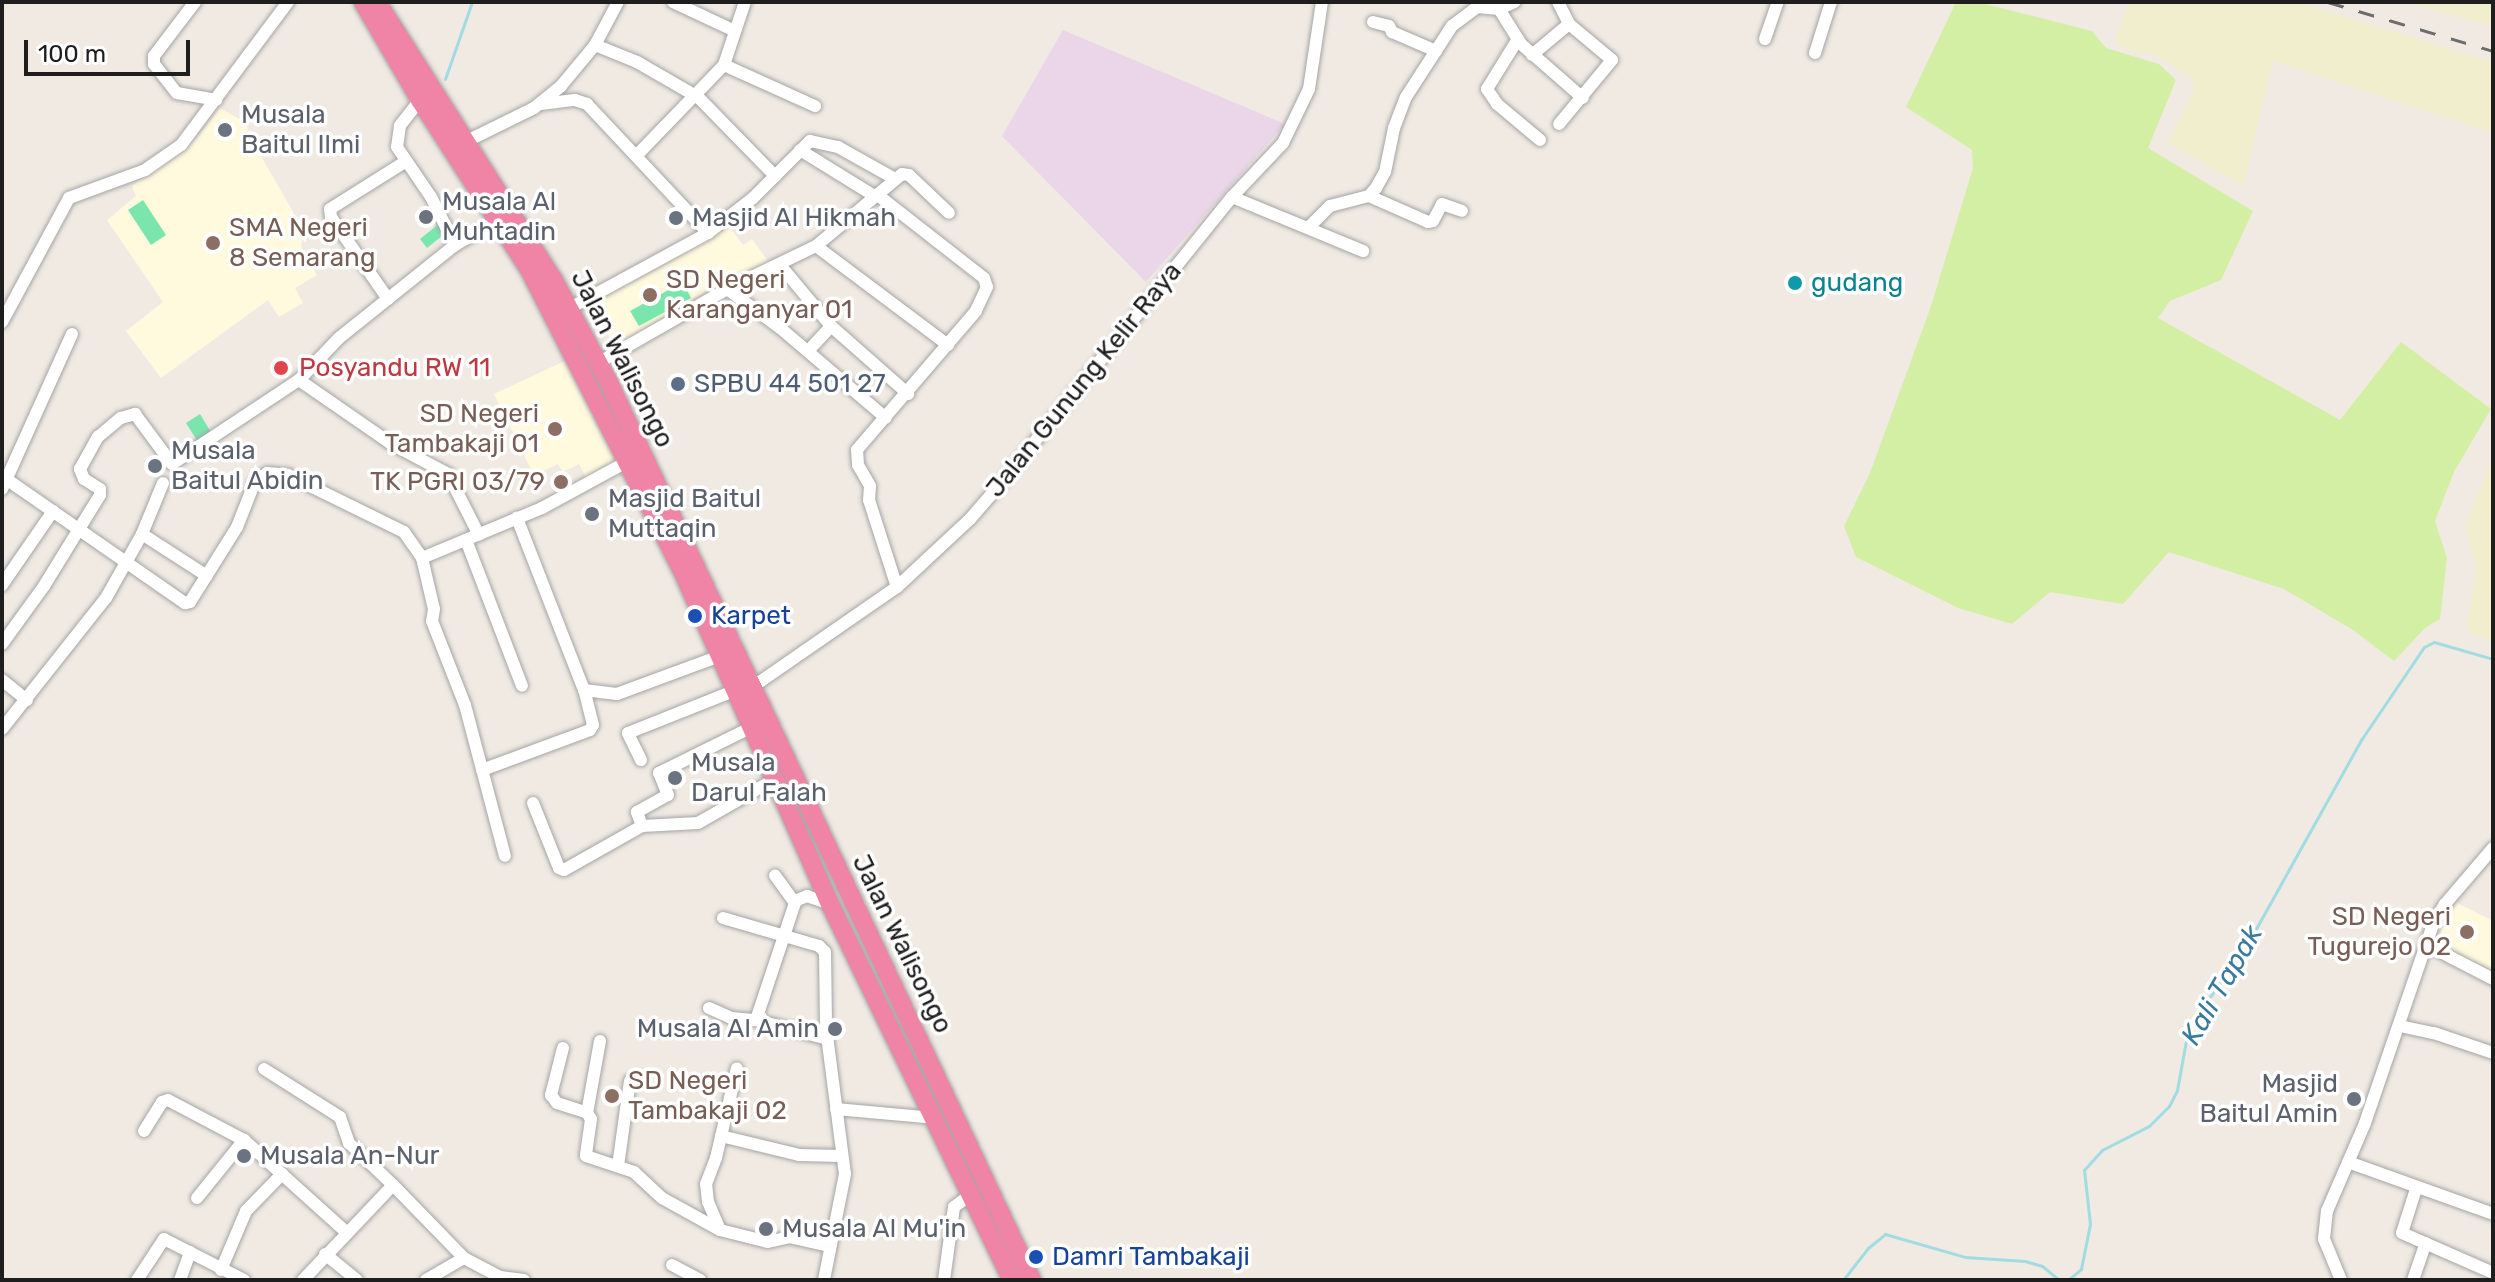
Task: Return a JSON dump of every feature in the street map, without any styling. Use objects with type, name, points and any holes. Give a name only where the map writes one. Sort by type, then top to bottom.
[{"type":"highway","name":"Jalan Walisongo","points":[[363,2],[465,142],[570,308],[598,363],[743,689],[1032,1280]]},
{"type":"highway","name":"Jalan Walisongo","points":[[377,2],[420,100],[529,269],[681,568],[720,656],[743,689],[752,727],[830,904],[1012,1280]]},
{"type":"street","points":[[195,2],[154,56],[154,64],[177,93],[216,100]]},
{"type":"street","points":[[2,322],[69,198],[145,170],[181,145],[288,2]]},
{"type":"street","points":[[465,142],[541,104],[561,86],[595,45],[618,2]]},
{"type":"street","points":[[673,2],[735,31]]},
{"type":"street","points":[[637,155],[724,65],[745,2]]},
{"type":"street","name":"Jalan Gunung Kelir Raya","points":[[641,760],[628,733],[743,689],[897,587],[970,519],[1232,197],[1283,143],[1298,119],[1309,89],[1322,2]]},
{"type":"street","points":[[1369,196],[1385,172],[1394,128],[1406,97],[1460,18],[1477,4],[1499,9],[1515,2]]},
{"type":"street","points":[[1558,2],[1569,24],[1611,57],[1610,65],[1559,124]]},
{"type":"street","points":[[1765,39],[1778,2]]},
{"type":"street","points":[[1815,53],[1831,2]]},
{"type":"street","points":[[1499,9],[1532,55],[1583,98]]},
{"type":"street","points":[[1373,22],[1386,25],[1392,32],[1436,51]]},
{"type":"street","points":[[1532,55],[1569,24]]},
{"type":"street","points":[[1518,39],[1487,89],[1497,104],[1540,140]]},
{"type":"street","points":[[595,45],[637,62],[693,94],[775,176]]},
{"type":"street","points":[[724,65],[815,106]]},
{"type":"street","points":[[420,100],[400,126],[396,139],[405,162],[431,197],[455,245]]},
{"type":"street","points":[[541,104],[575,100],[587,104],[708,233]]},
{"type":"street","points":[[570,308],[708,233],[753,198],[810,141],[838,147],[895,179]]},
{"type":"street","points":[[796,154],[877,197],[987,283],[976,311],[857,450],[856,458],[870,486],[869,500],[897,587]]},
{"type":"street","points":[[388,299],[331,217],[330,209],[405,162]]},
{"type":"street","points":[[598,363],[727,289],[816,246],[895,179],[908,174],[949,213]]},
{"type":"street","points":[[1309,227],[1330,206],[1369,196],[1428,222],[1433,221],[1442,204],[1462,211]]},
{"type":"street","points":[[1232,197],[1363,251]]},
{"type":"street","points":[[2,644],[80,529],[101,492],[81,475],[92,445],[121,418],[135,414],[172,464],[299,380],[339,338],[455,245],[498,221]]},
{"type":"street","points":[[816,246],[948,345]]},
{"type":"street","points":[[780,265],[808,303],[908,394]]},
{"type":"street","points":[[727,289],[808,351],[886,418]]},
{"type":"street","points":[[808,351],[831,326]]},
{"type":"street","points":[[72,334],[4,482],[80,529],[185,603],[207,576],[237,527],[254,484],[267,473],[288,475],[404,532],[422,558],[434,609],[432,621],[465,705],[505,856]]},
{"type":"street","points":[[299,380],[390,443],[448,474],[479,535]]},
{"type":"street","points":[[422,558],[542,508],[625,463]]},
{"type":"street","points":[[2,729],[106,598],[142,534],[163,483]]},
{"type":"street","points":[[2,585],[53,511]]},
{"type":"street","points":[[482,770],[590,730],[593,723],[584,690],[517,518]]},
{"type":"street","points":[[142,534],[207,576]]},
{"type":"street","points":[[466,540],[522,686]]},
{"type":"street","points":[[584,690],[611,694],[720,656]]},
{"type":"street","points":[[2,680],[27,700]]},
{"type":"street","points":[[642,826],[637,812],[668,794],[659,773],[752,727]]},
{"type":"street","points":[[533,803],[562,870],[642,826],[698,823],[775,779]]},
{"type":"street","points":[[2341,1280],[2324,1239],[2322,1226],[2400,1026],[2440,911],[2493,848]]},
{"type":"street","points":[[775,875],[795,901]]},
{"type":"street","points":[[756,1020],[795,901],[807,896],[830,904]]},
{"type":"street","points":[[723,918],[819,946],[825,952],[828,1039],[844,1186],[824,1280]]},
{"type":"street","points":[[2427,945],[2493,979]]},
{"type":"street","points":[[709,1008],[731,1018],[756,1020],[828,1039]]},
{"type":"street","points":[[2400,1026],[2434,1033],[2493,1053]]},
{"type":"street","points":[[587,1113],[600,1041]]},
{"type":"street","points":[[563,1048],[551,1095],[557,1103],[587,1113],[591,1119],[586,1156],[634,1172],[662,1198],[689,1216],[720,1230],[768,1242],[789,1237],[830,1246]]},
{"type":"street","points":[[720,1230],[708,1202],[706,1184],[737,1068]]},
{"type":"street","points":[[264,1069],[340,1117],[349,1143],[464,1258],[502,1279],[524,1280]]},
{"type":"street","points":[[618,1166],[630,1081]]},
{"type":"street","points":[[144,1131],[165,1099],[244,1140],[346,1232]]},
{"type":"street","points":[[836,1109],[934,1118]]},
{"type":"street","points":[[721,1136],[799,1155],[841,1156]]},
{"type":"street","points":[[197,1198],[244,1140]]},
{"type":"street","points":[[2348,1162],[2416,1189],[2493,1214]]},
{"type":"street","points":[[221,1270],[244,1214],[282,1174]]},
{"type":"street","points":[[303,1280],[393,1185]]},
{"type":"street","points":[[2416,1189],[2402,1233],[2493,1273]]},
{"type":"street","points":[[944,1280],[954,1207],[970,1195]]},
{"type":"street","points":[[137,1280],[161,1240],[169,1240],[244,1280]]},
{"type":"street","points":[[2413,1280],[2426,1243]]},
{"type":"street","points":[[180,1280],[190,1252]]},
{"type":"street","points":[[325,1254],[357,1280]]},
{"type":"street","points":[[426,1280],[464,1258]]},
{"type":"street","points":[[672,1265],[700,1280]]},
{"type":"shaded area","points":[[2130,2],[2296,2],[2493,62],[2493,133],[2273,61],[2243,186],[2168,143],[2194,88],[2192,78],[2151,53],[2133,52],[2117,45],[2115,39]]},
{"type":"shaded area","points":[[2408,2],[2493,2],[2493,27]]},
{"type":"shaded area","points":[[1063,30],[1285,124],[1146,282],[1002,136]]},
{"type":"shaded area","name":"SMA Negeri 8 Semarang","points":[[220,108],[246,123],[250,137],[304,231],[301,246],[317,275],[295,288],[303,303],[279,317],[268,300],[161,378],[126,331],[163,302],[107,220],[136,196],[132,186],[197,138]]},
{"type":"shaded area","name":"SD Negeri Karanganyar 01","points":[[725,221],[743,245],[752,239],[768,261],[751,273],[710,289],[615,347],[589,301]]},
{"type":"shaded area","name":"SD Negeri Tambakaji 01","points":[[567,360],[617,463],[586,478],[579,464],[563,472],[558,464],[543,471],[547,479],[538,484],[494,394]]},
{"type":"shaded area","points":[[2493,456],[2493,641],[2467,631],[2476,567],[2465,527]]},
{"type":"shaded area","name":"SD Negeri Tugurejo 02","points":[[2457,903],[2493,921],[2493,971],[2435,943]]},
{"type":"green space","points":[[1956,2],[1977,2],[2092,31],[2106,48],[2159,64],[2176,80],[2148,148],[2253,211],[2221,280],[2170,301],[2158,318],[2340,420],[2401,342],[2491,409],[2454,472],[2435,521],[2447,558],[2440,619],[2425,628],[2394,661],[2353,630],[2284,589],[2169,552],[2123,604],[2050,592],[2012,624],[1958,608],[1856,557],[1844,526],[1870,473],[1931,306],[1973,168],[1972,150],[1906,107]]},
{"type":"green space","points":[[143,200],[166,235],[151,245],[128,210]]},
{"type":"green space","points":[[440,223],[447,232],[427,248],[420,239]]},
{"type":"green space","points":[[683,282],[691,298],[639,326],[630,311]]},
{"type":"green space","points":[[200,414],[212,434],[198,442],[186,423]]},
{"type":"waterway","points":[[445,79],[472,2]]},
{"type":"waterway","name":"Kali Tapak","points":[[1843,1280],[1868,1248],[1885,1234],[1965,1257],[2025,1261],[2042,1266],[2058,1279],[2068,1280],[2081,1269],[2090,1224],[2084,1170],[2102,1150],[2149,1126],[2169,1106],[2177,1090],[2187,1035],[2206,1002],[2243,952],[2361,740],[2424,647],[2434,642],[2493,659]]},
{"type":"railway","points":[[2328,2],[2493,51]]},
{"type":"place","name":"Musala Baitul Ilmi","points":[[225,130]]},
{"type":"place","name":"Musala Al Muhtadin","points":[[426,217]]},
{"type":"place","name":"Masjid Al Hikmah","points":[[676,218]]},
{"type":"place","name":"SMA Negeri 8 Semarang","points":[[213,243]]},
{"type":"place","name":"gudang","points":[[1795,283]]},
{"type":"place","name":"SD Negeri Karanganyar 01","points":[[650,295]]},
{"type":"place","name":"Posyandu RW 11","points":[[281,368]]},
{"type":"place","name":"SPBU 44 501 27","points":[[678,384]]},
{"type":"place","name":"SD Negeri Tambakaji 01","points":[[555,429]]},
{"type":"place","name":"Musala Baitul Abidin","points":[[155,466]]},
{"type":"place","name":"TK PGRI 03/79","points":[[561,482]]},
{"type":"place","name":"Masjid Baitul Muttaqin","points":[[592,514]]},
{"type":"place","name":"Karpet","points":[[695,616]]},
{"type":"place","name":"Musala Darul Falah","points":[[675,778]]},
{"type":"place","name":"SD Negeri Tugurejo 02","points":[[2467,932]]},
{"type":"place","name":"Musala Al Amin","points":[[835,1029]]},
{"type":"place","name":"SD Negeri Tambakaji 02","points":[[612,1096]]},
{"type":"place","name":"Masjid Baitul Amin","points":[[2354,1099]]},
{"type":"place","name":"Musala An-Nur","points":[[244,1156]]},
{"type":"place","name":"Musala Al Mu'in","points":[[766,1229]]},
{"type":"place","name":"Damri Tambakaji","points":[[1036,1257]]}]
